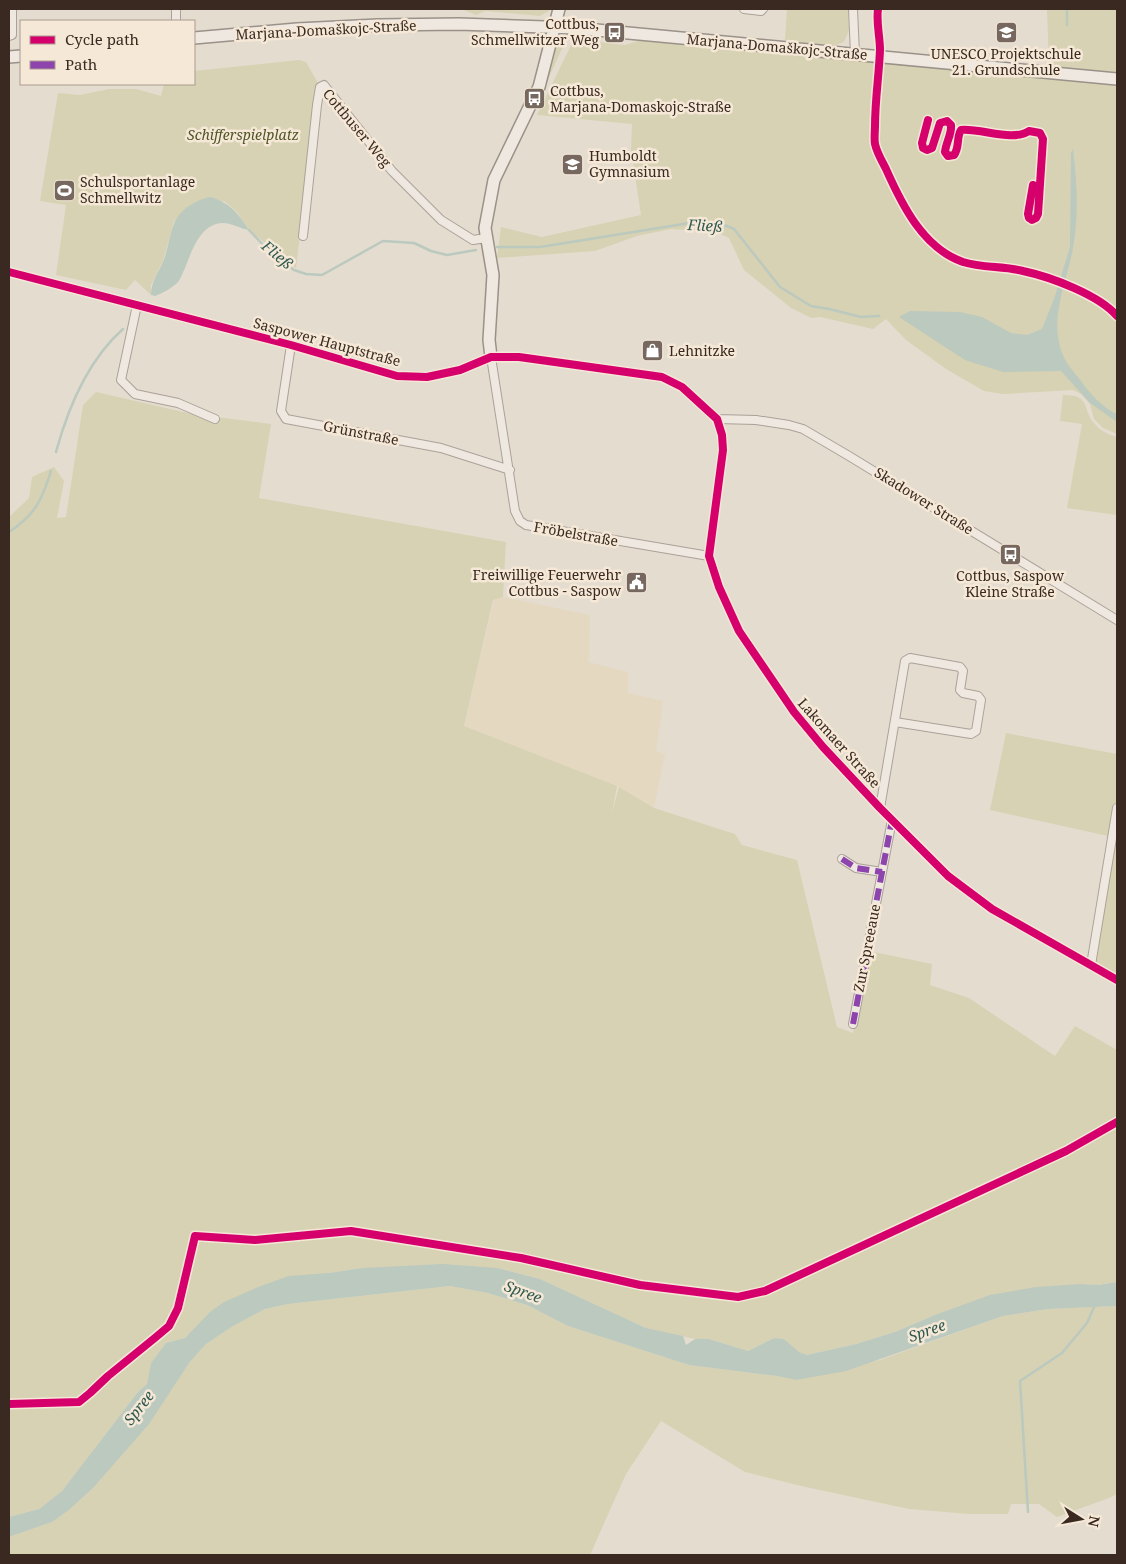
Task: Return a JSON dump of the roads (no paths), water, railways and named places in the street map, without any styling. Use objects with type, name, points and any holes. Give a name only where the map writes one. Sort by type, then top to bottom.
[{"type":"street","points":[[9,36],[12,35],[12,9]]},
{"type":"street","points":[[491,357],[489,340],[493,275],[485,228],[494,180],[539,87],[559,9]]},
{"type":"street","points":[[744,9],[763,9]]},
{"type":"street","points":[[853,9],[855,54]]},
{"type":"street","name":"Marjana-Domaškojc-Straße","points":[[195,38],[297,29],[459,24],[554,27],[1117,79]]},
{"type":"street","name":"Cottbuser Weg","points":[[303,236],[317,105],[320,87],[324,85],[392,171],[441,220],[473,240],[486,238]]},
{"type":"street","name":"Saspower Hauptstraße","points":[[9,272],[291,345],[385,373],[427,377],[460,370],[491,357],[519,357],[662,377],[682,387],[717,419]]},
{"type":"street","points":[[137,305],[122,380],[135,394],[178,403],[215,419]]},
{"type":"street","name":"Grünstraße","points":[[291,345],[281,411],[286,419],[441,448],[510,470]]},
{"type":"street","name":"Fröbelstraße","points":[[491,357],[515,511],[520,521],[526,525],[709,556]]},
{"type":"street","name":"Lakomaer Straße","points":[[717,419],[723,450],[709,556],[719,587],[739,631],[766,673],[794,712],[880,808],[948,876],[992,909],[1117,980]]},
{"type":"street","name":"Skadower Straße","points":[[717,419],[753,420],[789,425],[802,429],[858,461],[1117,620]]},
{"type":"street","points":[[880,808],[905,661],[910,658],[960,667],[963,671],[960,690],[962,693],[978,696],[981,700],[976,731],[971,734],[895,722]]},
{"type":"street","points":[[1091,966],[1117,808]]},
{"type":"street","name":"Zur Spreeaue","points":[[853,1024],[892,820]]},
{"type":"street","points":[[842,859],[856,868],[882,872]]},
{"type":"water","points":[[1073,149],[1077,211],[1073,248],[1059,306],[1058,334],[1061,349],[1067,363],[1093,396],[1117,414],[1117,422],[1090,403],[1061,371],[1003,372],[965,360],[899,317],[910,311],[960,312],[982,317],[1011,333],[1027,335],[1042,329],[1054,299],[1070,247],[1071,153]]},
{"type":"water","points":[[211,197],[233,210],[249,230],[230,224],[215,224],[203,232],[198,239],[178,282],[155,296],[151,295],[153,282],[165,257],[176,219],[189,206]]},
{"type":"water","name":"Spree","points":[[443,1264],[497,1268],[540,1279],[646,1328],[683,1336],[686,1345],[695,1339],[709,1339],[748,1351],[774,1338],[784,1339],[799,1352],[807,1355],[856,1344],[895,1332],[990,1295],[1036,1287],[1081,1284],[1098,1285],[1117,1282],[1117,1306],[1048,1309],[1003,1316],[846,1371],[796,1380],[689,1365],[568,1326],[527,1305],[488,1293],[450,1286],[288,1304],[265,1309],[233,1326],[206,1344],[189,1363],[149,1424],[93,1488],[69,1510],[52,1522],[9,1537],[9,1517],[39,1509],[62,1491],[138,1392],[147,1384],[151,1363],[166,1343],[185,1338],[210,1312],[224,1302],[289,1276],[362,1268]]},
{"type":"waterway","name":"Fließ","points":[[1067,9],[1067,25]]},
{"type":"waterway","name":"Fließ","points":[[497,247],[540,247],[690,223],[722,224],[734,229],[780,287],[811,306],[861,317],[879,316]]},
{"type":"waterway","name":"Fließ","points":[[249,230],[271,253],[294,270],[306,274],[322,275],[383,241],[414,243],[431,251],[447,255],[476,250]]},
{"type":"waterway","points":[[56,452],[73,402],[81,386],[99,355],[123,329]]},
{"type":"waterway","points":[[9,532],[31,513],[41,499],[51,471]]},
{"type":"waterway","points":[[1028,1512],[1020,1381],[1062,1353],[1087,1323],[1095,1305]]},
{"type":"place","name":"Cottbus, Schmellwitzer Weg","points":[[615,32]]},
{"type":"place","name":"UNESCO Projektschule 21. Grundschule","points":[[1006,32]]},
{"type":"place","name":"Cottbus, Marjana-Domaskojc-Straße","points":[[534,99]]},
{"type":"place","name":"Humboldt Gymnasium","points":[[573,164]]},
{"type":"place","name":"Schulsportanlage Schmellwitz","points":[[64,190]]},
{"type":"place","name":"Lehnitzke","points":[[653,351]]},
{"type":"place","name":"Cottbus, Saspow Kleine Straße","points":[[1010,554]]},
{"type":"place","name":"Freiwillige Feuerwehr Cottbus - Saspow","points":[[637,583]]},
{"type":"park label","name":"Schifferspielplatz","points":[[243,135]]}]
